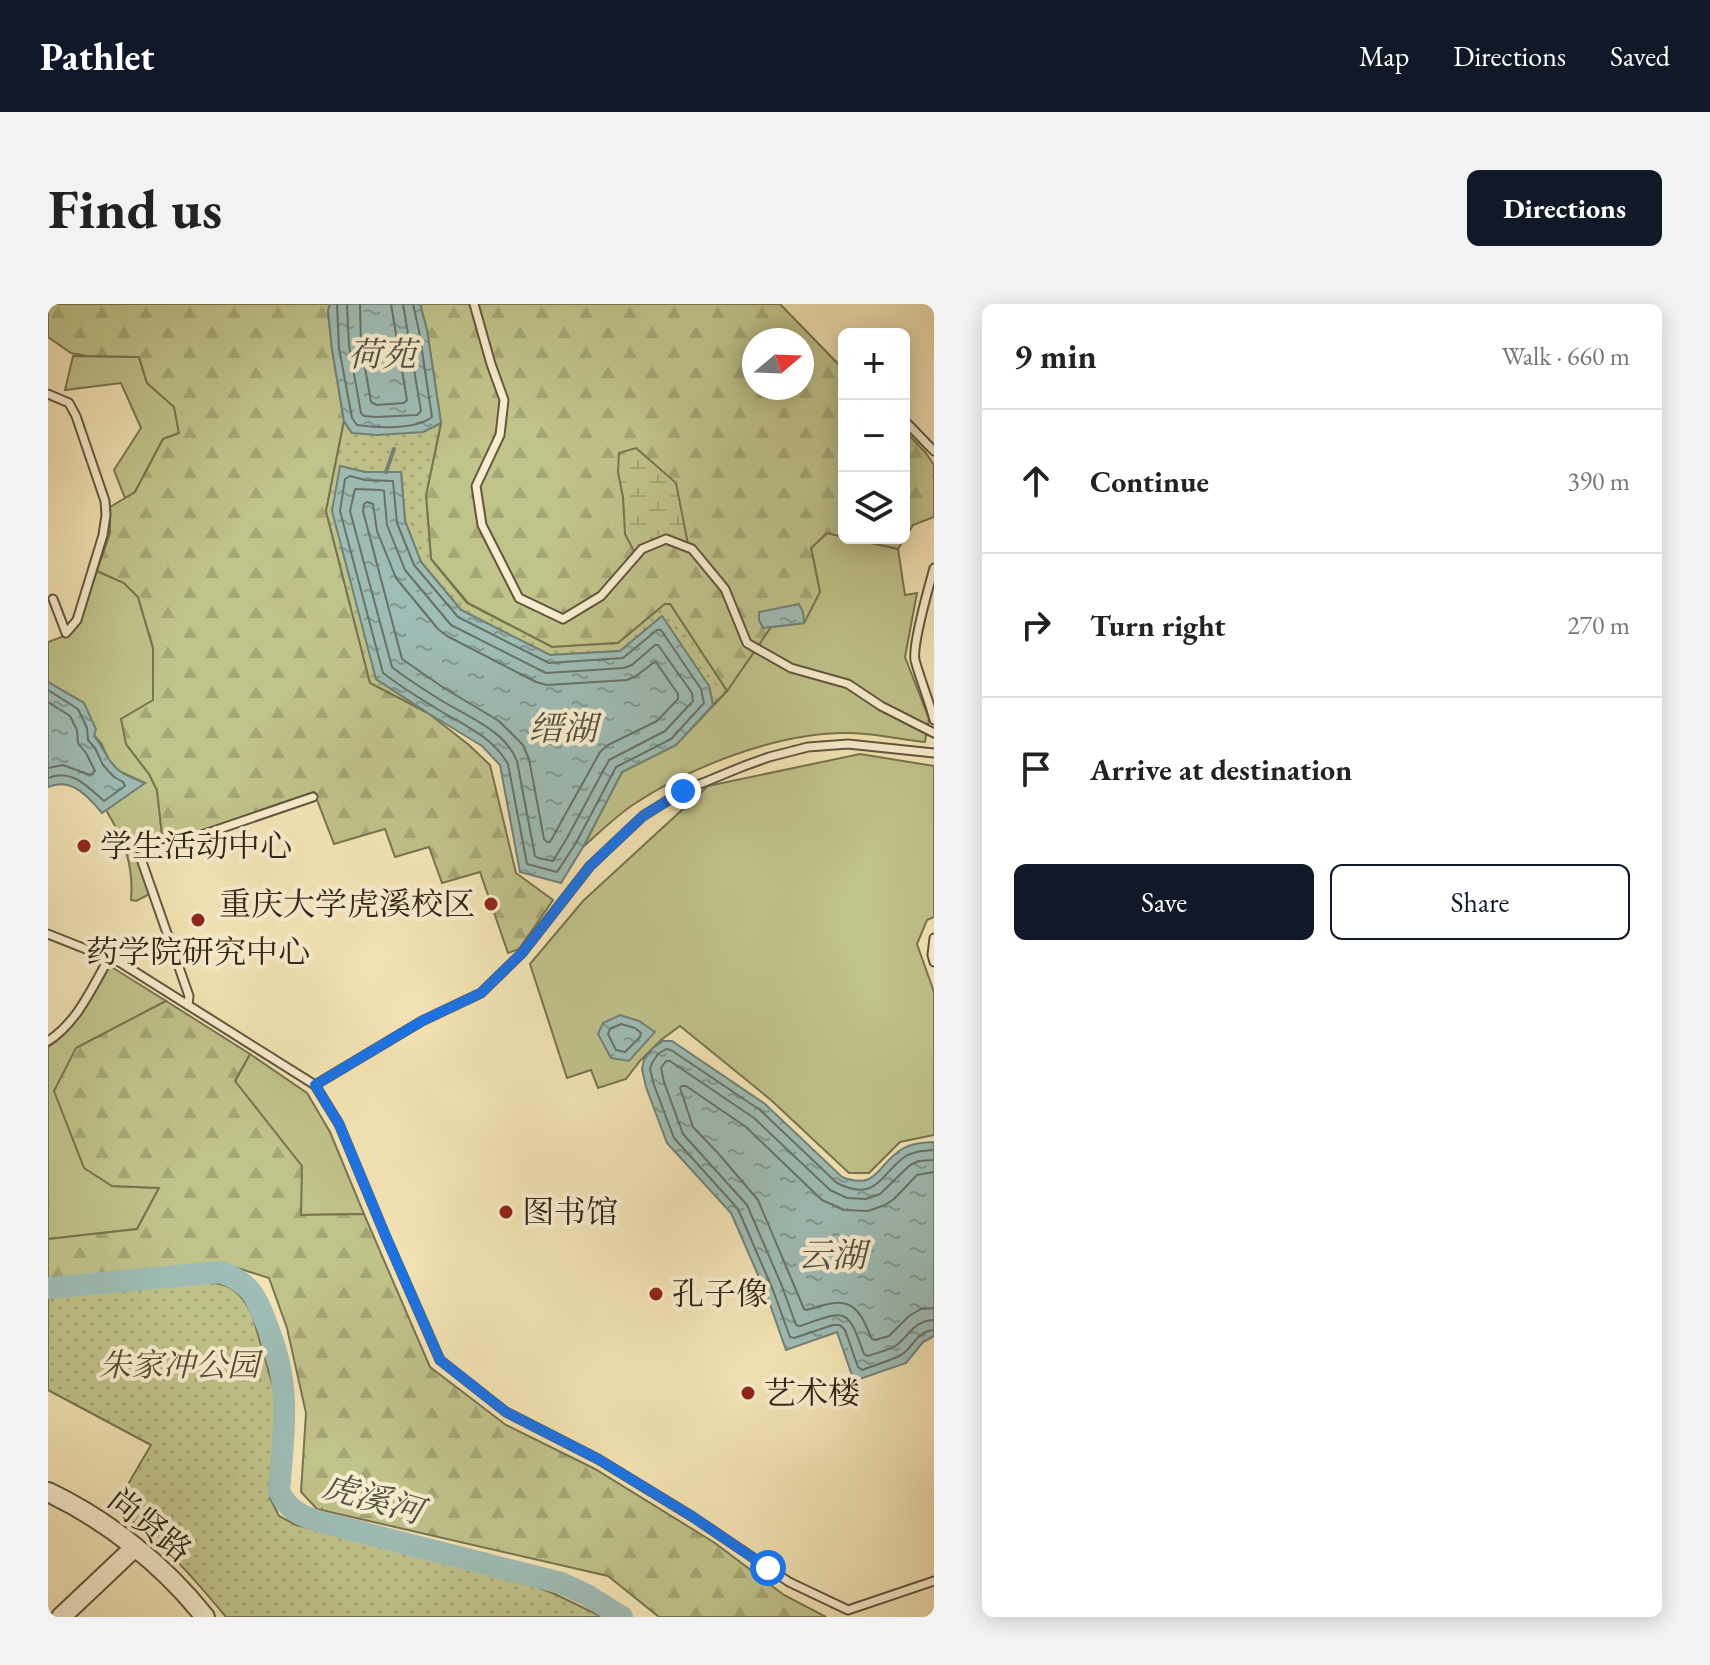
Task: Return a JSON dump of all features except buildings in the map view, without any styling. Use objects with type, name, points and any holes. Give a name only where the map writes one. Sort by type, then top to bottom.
[{"type":"street","name":"尚贤路","points":[[48,1492],[107,1524],[166,1575],[205,1617]]},
{"type":"street","points":[[61,1617],[134,1548]]},
{"type":"lane","points":[[474,304],[504,400],[500,435],[476,486],[482,525],[519,598],[563,619],[601,596],[642,549],[666,539],[692,549],[725,589],[747,643],[791,668],[848,684],[881,706],[934,733]]},
{"type":"lane","points":[[48,394],[69,403],[76,416],[105,501],[106,515],[103,535],[77,620],[66,633],[53,599]]},
{"type":"lane","points":[[910,426],[934,451]]},
{"type":"lane","points":[[934,568],[914,657],[934,720]]},
{"type":"lane","points":[[315,1085],[422,1021],[481,993],[522,953],[590,866],[643,816],[683,791],[769,757],[808,747],[848,744],[934,753]]},
{"type":"lane","points":[[188,1005],[189,996],[140,856],[313,797]]},
{"type":"lane","points":[[48,934],[121,963],[315,1085],[339,1124],[440,1360],[506,1412],[598,1459],[693,1517],[789,1582],[848,1610],[934,1581]]},
{"type":"lane","points":[[934,938],[934,962]]},
{"type":"lane","points":[[48,1041],[78,1011],[109,958]]},
{"type":"green space","points":[[48,304],[330,304],[332,349],[344,421],[326,511],[370,682],[428,713],[490,765],[516,873],[553,900],[519,949],[508,953],[480,872],[442,883],[429,847],[395,857],[385,829],[334,844],[314,792],[163,844],[157,790],[126,744],[121,719],[153,700],[153,648],[138,597],[124,583],[97,571],[110,533],[110,507],[135,492],[163,439],[179,433],[174,407],[147,383],[139,357],[71,353],[48,337]]},
{"type":"green space","points":[[420,304],[780,304],[803,328],[742,328],[742,400],[814,400],[814,339],[838,364],[838,536],[827,533],[811,548],[820,592],[804,623],[771,627],[727,691],[670,604],[665,604],[618,643],[552,647],[468,603],[431,559],[426,495],[441,423]],"holes":[[[618,472],[667,536],[635,551]]]},
{"type":"green space","points":[[73,356],[139,357],[147,383],[174,406],[179,433],[163,439],[135,492],[125,498],[114,470],[141,428],[121,383],[65,390]]},
{"type":"green space","points":[[344,421],[352,433],[423,432],[441,423],[426,495],[431,559],[467,603],[552,647],[618,643],[665,604],[670,604],[727,691],[713,705],[709,686],[620,651],[550,655],[461,610],[421,562],[405,521],[401,472],[365,472],[340,466],[376,679],[428,713],[370,683],[326,511]]},
{"type":"green space","points":[[910,436],[934,465],[934,517],[913,525],[910,530]]},
{"type":"green space","points":[[636,448],[676,483],[688,544],[667,536],[634,551],[625,534],[618,472],[619,453]]},
{"type":"green space","points":[[827,533],[838,535],[838,544],[876,544],[898,549],[905,595],[917,593],[905,657],[929,719],[925,742],[846,733],[819,734],[764,745],[708,765],[657,790],[614,819],[583,847],[622,772],[676,745],[727,691],[771,627],[820,592],[811,548]]},
{"type":"green space","points":[[876,544],[901,544],[898,549]]},
{"type":"green space","points":[[97,571],[124,583],[138,597],[153,648],[153,700],[126,744],[157,790],[163,844],[136,854],[150,894],[136,901],[131,900],[131,875],[126,853],[106,810],[145,783],[119,771],[109,760],[94,735],[84,703],[48,682],[48,642],[67,635],[80,622]]},
{"type":"green space","points":[[860,754],[934,766],[934,917],[927,920],[917,944],[934,992],[934,1135],[900,1142],[869,1173],[849,1173],[771,1100],[680,1026],[661,1040],[626,1079],[598,1088],[591,1070],[567,1078],[530,964],[583,901],[708,786]]},
{"type":"green space","points":[[110,966],[166,1001],[76,1048],[112,1186],[159,1188],[137,1229],[48,1239],[48,1047],[76,1021]]},
{"type":"green space","points":[[166,1001],[250,1054],[235,1081],[302,1166],[301,1215],[364,1214],[430,1367],[506,1425],[595,1469],[715,1543],[784,1595],[826,1617],[659,1617],[608,1576],[317,1509],[301,1492],[306,1413],[287,1328],[269,1278],[231,1266],[48,1278],[48,1239],[137,1229],[159,1188],[112,1186],[84,1168],[54,1091],[76,1048]]},
{"type":"green space","points":[[250,1054],[307,1093],[330,1132],[364,1214],[301,1215],[235,1081]]},
{"type":"green space","name":"朱家冲公园","points":[[198,1281],[231,1288],[252,1314],[277,1400],[270,1498],[279,1516],[296,1525],[529,1584],[602,1617],[226,1617],[160,1545],[114,1508],[151,1445],[48,1390],[48,1293]]},
{"type":"water","name":"荷苑","points":[[330,304],[420,304],[441,423],[423,432],[352,433],[344,421],[332,349]]},
{"type":"water","name":"缙湖","points":[[340,466],[365,472],[401,472],[405,521],[421,562],[461,610],[550,655],[620,651],[662,616],[709,686],[713,705],[676,745],[622,772],[561,883],[520,872],[500,765],[482,746],[376,679],[332,511]]},
{"type":"water","points":[[799,604],[804,623],[763,628],[759,612]]},
{"type":"water","points":[[48,682],[84,703],[96,729],[94,736],[113,765],[124,774],[145,783],[102,813],[72,786],[48,787]]},
{"type":"water","points":[[620,1015],[639,1021],[655,1032],[629,1061],[611,1058],[598,1034],[603,1023]]},
{"type":"water","name":"云湖","points":[[663,1041],[672,1041],[765,1104],[842,1177],[863,1181],[876,1174],[902,1149],[913,1144],[934,1142],[934,1336],[923,1342],[906,1363],[854,1381],[837,1332],[786,1350],[766,1293],[731,1213],[667,1143],[642,1069],[644,1060],[653,1048]]},
{"type":"waterway","points":[[386,472],[394,449]]},
{"type":"waterway","name":"虎溪河","points":[[48,1288],[220,1272],[231,1276],[246,1286],[260,1306],[275,1347],[284,1407],[279,1491],[291,1507],[301,1515],[321,1522],[561,1583],[622,1617]]},
{"type":"place","name":"学生活动中心","points":[[84,846]]},
{"type":"place","name":"重庆大学虎溪校区","points":[[491,904]]},
{"type":"place","name":"药学院研究中心","points":[[198,920]]},
{"type":"place","name":"图书馆","points":[[506,1212]]},
{"type":"place","name":"孔子像","points":[[656,1294]]},
{"type":"place","name":"艺术楼","points":[[748,1393]]},
{"type":"route","points":[[683,791],[643,816],[590,866],[522,953],[481,993],[422,1021],[315,1085],[339,1124],[440,1360],[506,1412],[598,1459],[693,1517],[768,1568]]}]
